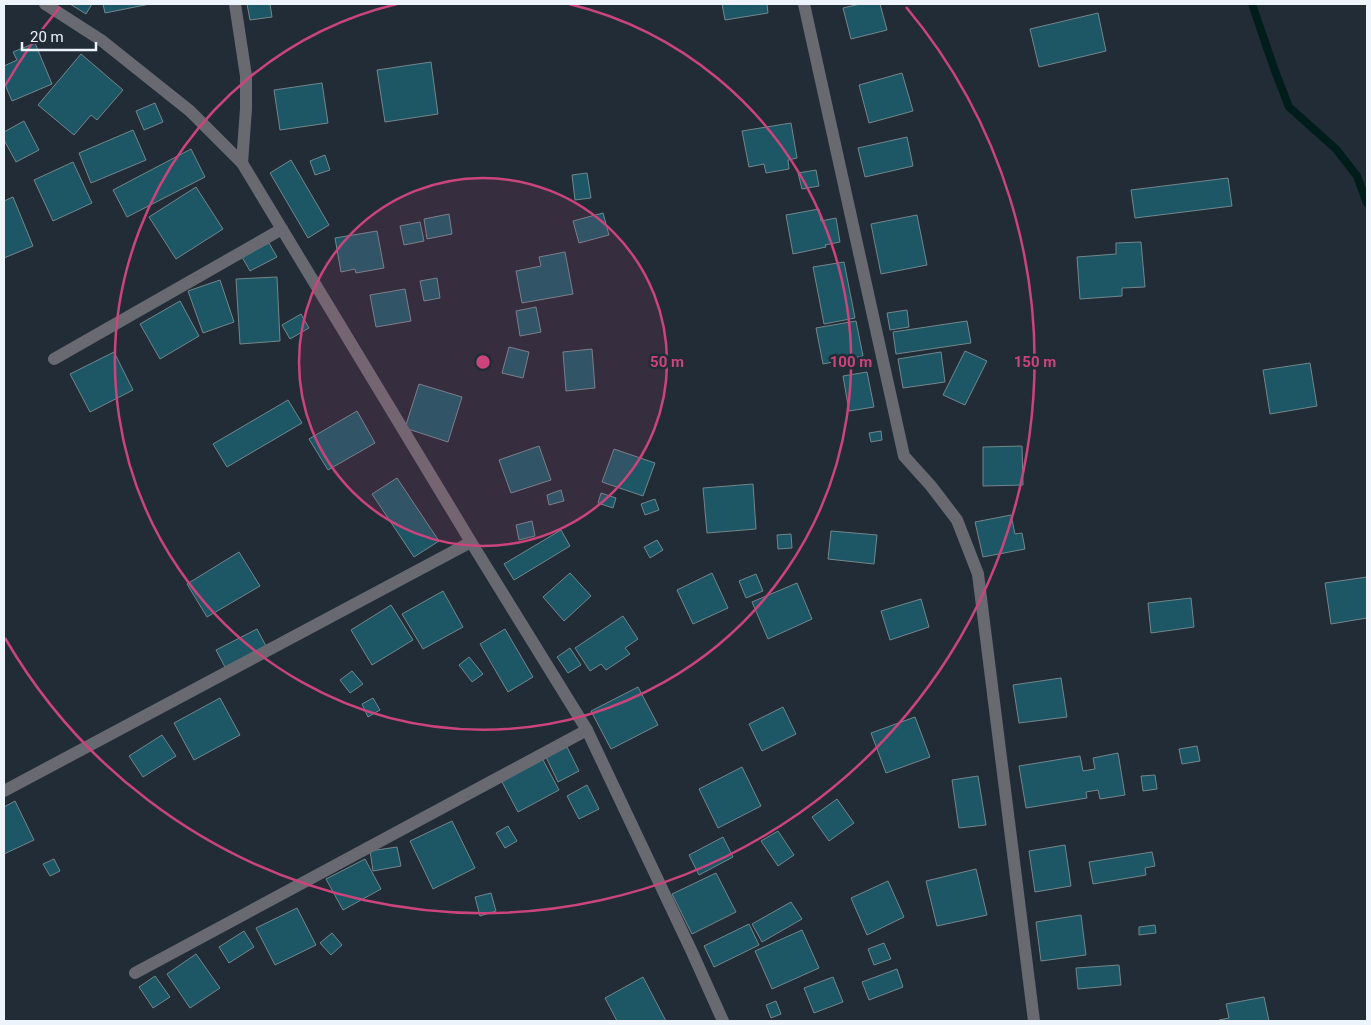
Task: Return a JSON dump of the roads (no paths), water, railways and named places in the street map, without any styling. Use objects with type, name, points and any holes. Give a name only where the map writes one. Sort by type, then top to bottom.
[{"type":"street","points":[[45,4],[101,40],[190,111],[242,163],[470,542],[587,730],[692,952],[722,1021]]},
{"type":"street","points":[[235,4],[246,76],[246,110],[242,163]]},
{"type":"street","points":[[804,4],[904,456],[931,486],[956,520],[978,574],[1034,1021]]},
{"type":"street","points":[[54,359],[282,229]]},
{"type":"street","points":[[4,791],[470,542]]},
{"type":"street","points":[[135,973],[587,730]]},
{"type":"waterway","points":[[1252,4],[1289,107],[1336,149],[1357,176],[1367,203]]}]
